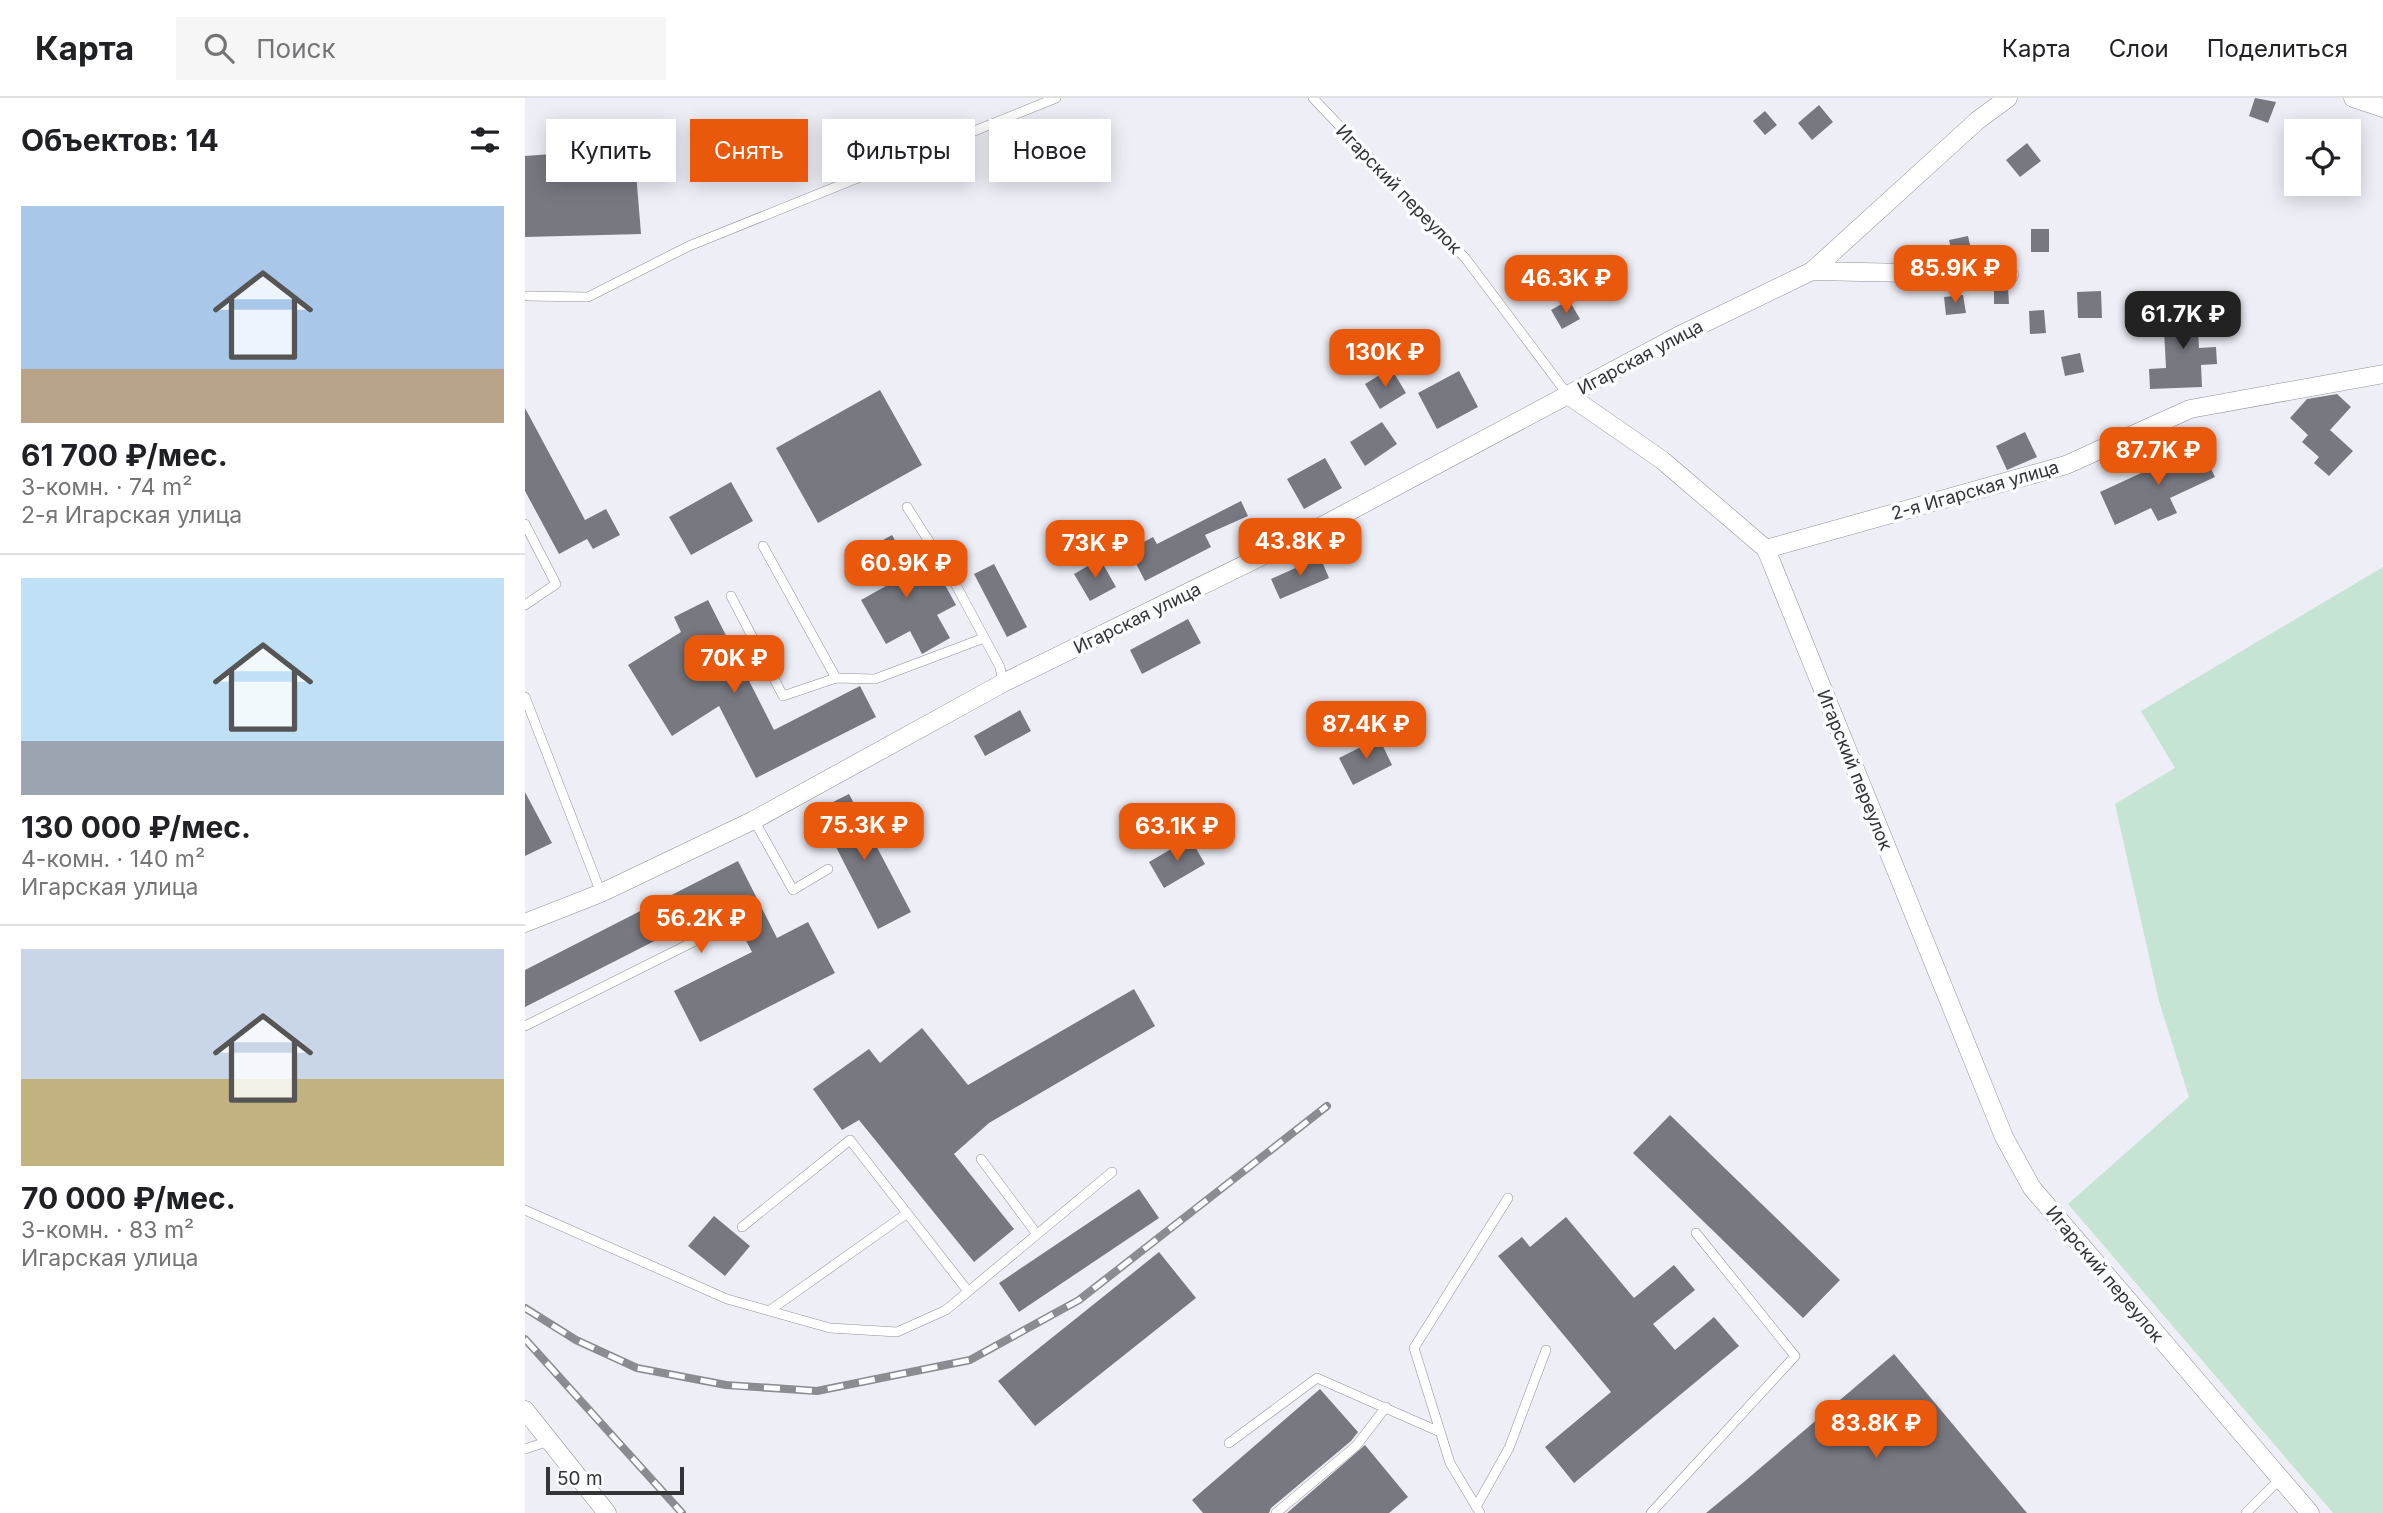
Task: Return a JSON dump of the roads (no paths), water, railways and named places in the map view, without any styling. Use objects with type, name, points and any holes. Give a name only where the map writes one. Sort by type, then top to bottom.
[{"type":"street","points":[[1978,120],[1989,98]]},
{"type":"street","name":"Игарская улица","points":[[525,923],[601,893],[754,820],[1003,683],[1305,535],[1682,334],[1812,271],[1978,120],[2008,98]]},
{"type":"street","points":[[2353,98],[2383,108]]},
{"type":"street","points":[[1812,271],[2009,275]]},
{"type":"street","name":"2-я Игарская улица","points":[[1766,549],[2066,465],[2190,409],[2383,374]]},
{"type":"street","name":"Игарский переулок","points":[[1568,395],[1662,460],[1766,549],[2009,1147],[2032,1188],[2310,1513]]},
{"type":"street","points":[[525,1410],[607,1513]]},
{"type":"lane","points":[[528,296],[588,297],[688,246],[1056,98]]},
{"type":"lane","name":"Игарский переулок","points":[[1313,98],[1466,259],[1568,395]]},
{"type":"lane","points":[[907,507],[950,574],[1000,667],[1003,683]]},
{"type":"lane","points":[[525,524],[557,583],[525,605]]},
{"type":"lane","points":[[764,546],[836,678]]},
{"type":"lane","points":[[731,596],[783,696],[836,678],[876,679],[983,638]]},
{"type":"lane","points":[[525,697],[601,893]]},
{"type":"lane","points":[[754,820],[793,890],[828,869]]},
{"type":"lane","points":[[525,1026],[715,931]]},
{"type":"lane","points":[[742,1227],[851,1140],[967,1290]]},
{"type":"lane","points":[[981,1158],[1036,1233]]},
{"type":"lane","points":[[525,1210],[727,1299],[830,1328],[897,1332],[946,1310],[1112,1172]]},
{"type":"lane","points":[[1478,1510],[1450,1463],[1414,1348],[1508,1198]]},
{"type":"lane","points":[[769,1311],[906,1214]]},
{"type":"lane","points":[[1651,1513],[1795,1356],[1696,1233]]},
{"type":"lane","points":[[1478,1510],[1509,1448],[1546,1350]]},
{"type":"lane","points":[[1229,1443],[1317,1378],[1440,1432]]},
{"type":"lane","points":[[1276,1513],[1356,1446],[1386,1406]]},
{"type":"lane","points":[[525,1449],[549,1440]]},
{"type":"lane","points":[[2246,1513],[2280,1479]]},
{"type":"railway","points":[[525,1308],[576,1340],[637,1368],[726,1385],[817,1391],[970,1360],[1079,1300],[1327,1106]]},
{"type":"railway","points":[[525,1339],[682,1513]]}]
